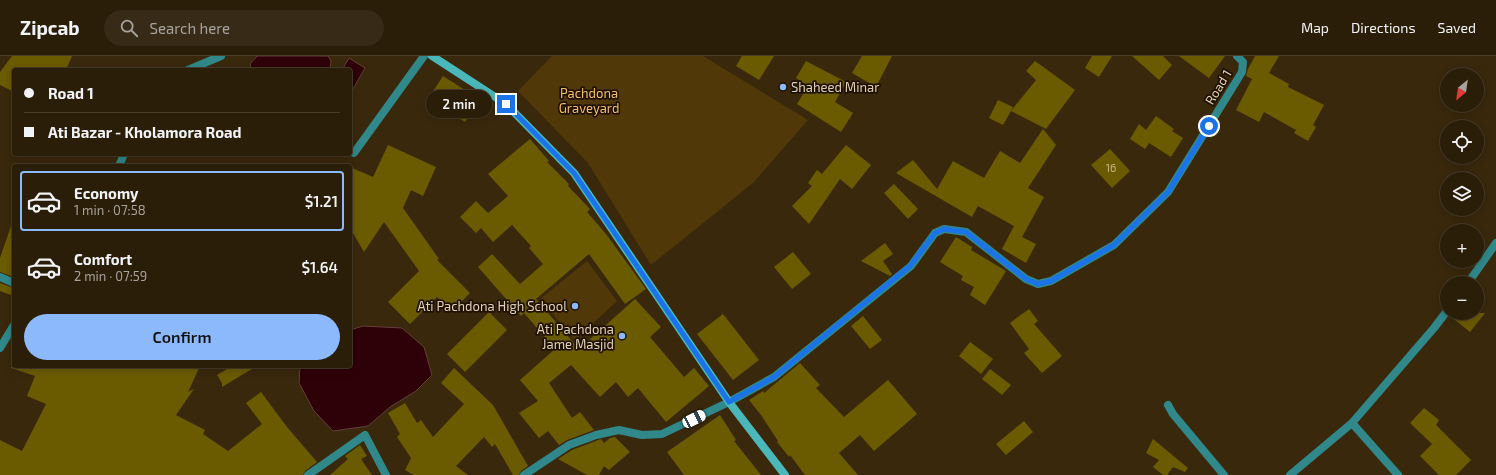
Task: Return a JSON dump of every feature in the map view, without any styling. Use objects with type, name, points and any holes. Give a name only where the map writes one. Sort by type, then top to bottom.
[{"type":"main road","points":[[432,56],[506,104],[574,173],[729,402],[785,475]]},
{"type":"street","points":[[193,68],[221,56]]},
{"type":"street","points":[[352,152],[354,153],[424,56]]},
{"type":"street","name":"Road 1","points":[[729,402],[774,377],[910,266],[935,233],[944,229],[966,232],[1026,279],[1038,284],[1051,281],[1114,245],[1168,192],[1242,72],[1243,62],[1237,56]]},
{"type":"street","points":[[1473,276],[1496,243]]},
{"type":"street","points":[[0,277],[12,282]]},
{"type":"street","points":[[1290,475],[1352,423],[1440,320]]},
{"type":"street","points":[[0,348],[12,328]]},
{"type":"street","points":[[524,475],[569,445],[596,435],[619,430],[642,435],[662,434],[729,402]]},
{"type":"street","points":[[1168,405],[1173,414],[1224,475]]},
{"type":"street","points":[[1352,423],[1398,475]]},
{"type":"street","points":[[308,475],[365,435],[386,475]]},
{"type":"green space","name":"Pachdona Graveyard","points":[[552,56],[703,56],[808,120],[753,183],[651,265],[588,163],[518,91]]},
{"type":"green space","points":[[587,261],[617,301],[575,340],[540,299]]},
{"type":"shaded area","points":[[257,56],[328,56],[331,61],[330,68],[251,68],[250,64]]},
{"type":"shaded area","points":[[349,58],[365,68],[352,91],[352,68],[343,68]]},
{"type":"shaded area","points":[[363,326],[402,328],[424,347],[432,375],[416,391],[390,407],[368,426],[333,431],[314,411],[299,383],[300,368],[352,368],[352,329]]},
{"type":"building","points":[[12,56],[72,56],[67,68],[12,68],[12,91],[0,85],[0,72]]},
{"type":"building","points":[[742,56],[774,56],[759,80],[736,66]]},
{"type":"building","points":[[862,56],[892,56],[876,87],[852,73]]},
{"type":"building","points":[[1092,56],[1112,56],[1099,77],[1085,68]]},
{"type":"building","points":[[1132,56],[1163,56],[1172,65],[1159,80]]},
{"type":"building","points":[[1179,56],[1225,56],[1209,78]]},
{"type":"building","points":[[1255,56],[1279,56],[1269,73],[1289,84],[1288,87],[1324,105],[1313,125],[1316,127],[1308,141],[1294,133],[1296,130],[1264,112],[1259,122],[1236,110],[1252,79],[1246,76]]},
{"type":"building","points":[[806,61],[846,82],[835,102],[853,113],[841,132],[797,104],[808,86],[796,78]]},
{"type":"building","points":[[1035,61],[1075,90],[1046,129],[1011,111],[1036,80],[1026,71]]},
{"type":"building","points":[[443,76],[479,99],[465,122],[428,99]]},
{"type":"building","points":[[998,100],[1013,107],[1003,125],[989,118]]},
{"type":"building","points":[[1156,116],[1174,129],[1172,131],[1183,138],[1171,157],[1149,143],[1145,149],[1130,139],[1139,124],[1146,130]]},
{"type":"building","points":[[1043,129],[1056,145],[1028,188],[1044,197],[1022,237],[1036,244],[1026,263],[1002,249],[1014,226],[978,206],[972,217],[896,173],[913,160],[937,189],[953,161],[984,178],[1000,151],[1020,163]]},
{"type":"building","points":[[530,139],[549,161],[547,162],[569,184],[568,186],[590,209],[587,212],[606,234],[646,289],[625,304],[589,254],[536,299],[579,349],[635,299],[661,327],[650,337],[684,377],[694,368],[709,386],[666,422],[638,388],[628,397],[616,382],[600,397],[571,365],[549,383],[572,418],[580,412],[594,430],[567,440],[559,445],[548,431],[539,438],[519,413],[538,401],[520,380],[555,349],[524,313],[521,316],[478,267],[492,254],[520,284],[543,264],[529,248],[531,246],[512,225],[493,242],[481,228],[476,233],[460,217],[476,201],[488,213],[508,196],[488,174]]},
{"type":"building","points":[[388,145],[436,167],[423,196],[411,190],[403,208],[439,259],[437,260],[470,293],[451,312],[437,297],[410,324],[388,302],[419,271],[384,222],[364,252],[352,231],[352,168],[373,177]]},
{"type":"building","points":[[846,145],[871,165],[852,189],[840,179],[809,224],[792,206],[812,186],[808,183],[817,170],[822,174]]},
{"type":"building","points":[[1110,149],[1130,171],[1112,188],[1091,165]]},
{"type":"building","points":[[894,184],[918,209],[908,219],[884,193]]},
{"type":"building","points":[[12,223],[12,276],[0,272],[0,258]]},
{"type":"building","points":[[956,237],[972,247],[971,250],[1006,271],[985,305],[970,295],[974,287],[961,280],[963,276],[940,262]]},
{"type":"building","points":[[885,243],[893,254],[883,261],[892,274],[890,276],[861,261]]},
{"type":"building","points":[[793,252],[811,274],[792,289],[774,267]]},
{"type":"building","points":[[0,283],[12,287],[12,295],[0,291]]},
{"type":"building","points":[[1029,309],[1038,321],[1034,324],[1062,356],[1042,373],[1024,353],[1029,349],[1010,323]]},
{"type":"building","points":[[489,312],[507,330],[465,372],[447,354]]},
{"type":"building","points":[[723,314],[759,360],[733,380],[697,334]]},
{"type":"building","points":[[863,316],[882,340],[870,349],[851,326]]},
{"type":"building","points":[[1455,320],[1479,320],[1470,332]]},
{"type":"building","points":[[970,342],[993,359],[981,374],[959,356]]},
{"type":"building","points":[[800,363],[820,385],[816,388],[844,417],[888,380],[917,414],[874,451],[860,435],[839,453],[858,475],[805,475],[790,455],[789,457],[777,442],[778,441],[761,415],[749,400],[763,391],[764,393]]},
{"type":"building","points":[[12,366],[12,368],[199,368],[188,392],[194,389],[176,415],[205,430],[203,434],[228,451],[262,424],[246,403],[261,392],[287,427],[317,462],[305,471],[303,475],[0,475],[0,440],[22,451],[46,404],[27,396],[35,376],[11,368]]},
{"type":"building","points":[[229,368],[254,368],[222,387],[222,383],[217,375]]},
{"type":"building","points":[[454,368],[493,405],[528,466],[521,471],[519,475],[513,475],[495,444],[492,447],[484,437],[456,466],[468,475],[414,475],[405,470],[411,458],[397,437],[400,434],[388,413],[405,403],[417,423],[421,420],[433,437],[464,404],[441,383]]},
{"type":"building","points":[[990,369],[1011,385],[1002,395],[982,379]]},
{"type":"building","points":[[1424,408],[1439,420],[1436,425],[1471,460],[1456,475],[1439,475],[1420,456],[1432,444],[1410,423]]},
{"type":"building","points":[[720,415],[736,440],[734,441],[761,475],[684,475],[667,452]]},
{"type":"building","points":[[1024,421],[1033,432],[1006,455],[996,444]]},
{"type":"building","points":[[615,437],[630,452],[609,470],[604,466],[599,475],[587,475],[558,459],[572,450],[601,439],[604,443],[610,438]]},
{"type":"building","points":[[1153,439],[1188,468],[1185,472],[1173,467],[1167,475],[1163,475],[1153,467],[1159,460],[1146,453]]},
{"type":"building","points":[[360,445],[367,456],[361,459],[372,475],[330,475],[348,459],[345,456]]},
{"type":"place","name":"Shaheed Minar","points":[[783,87]]},
{"type":"place","name":"Ati Pachdona High School","points":[[575,306]]},
{"type":"place","name":"Ati Pachdona Jame Masjid","points":[[622,336]]},
{"type":"route","points":[[506,104],[574,173],[729,402],[774,377],[910,266],[935,233],[944,229],[966,232],[1026,279],[1038,284],[1051,281],[1114,245],[1168,192],[1209,126]]}]
